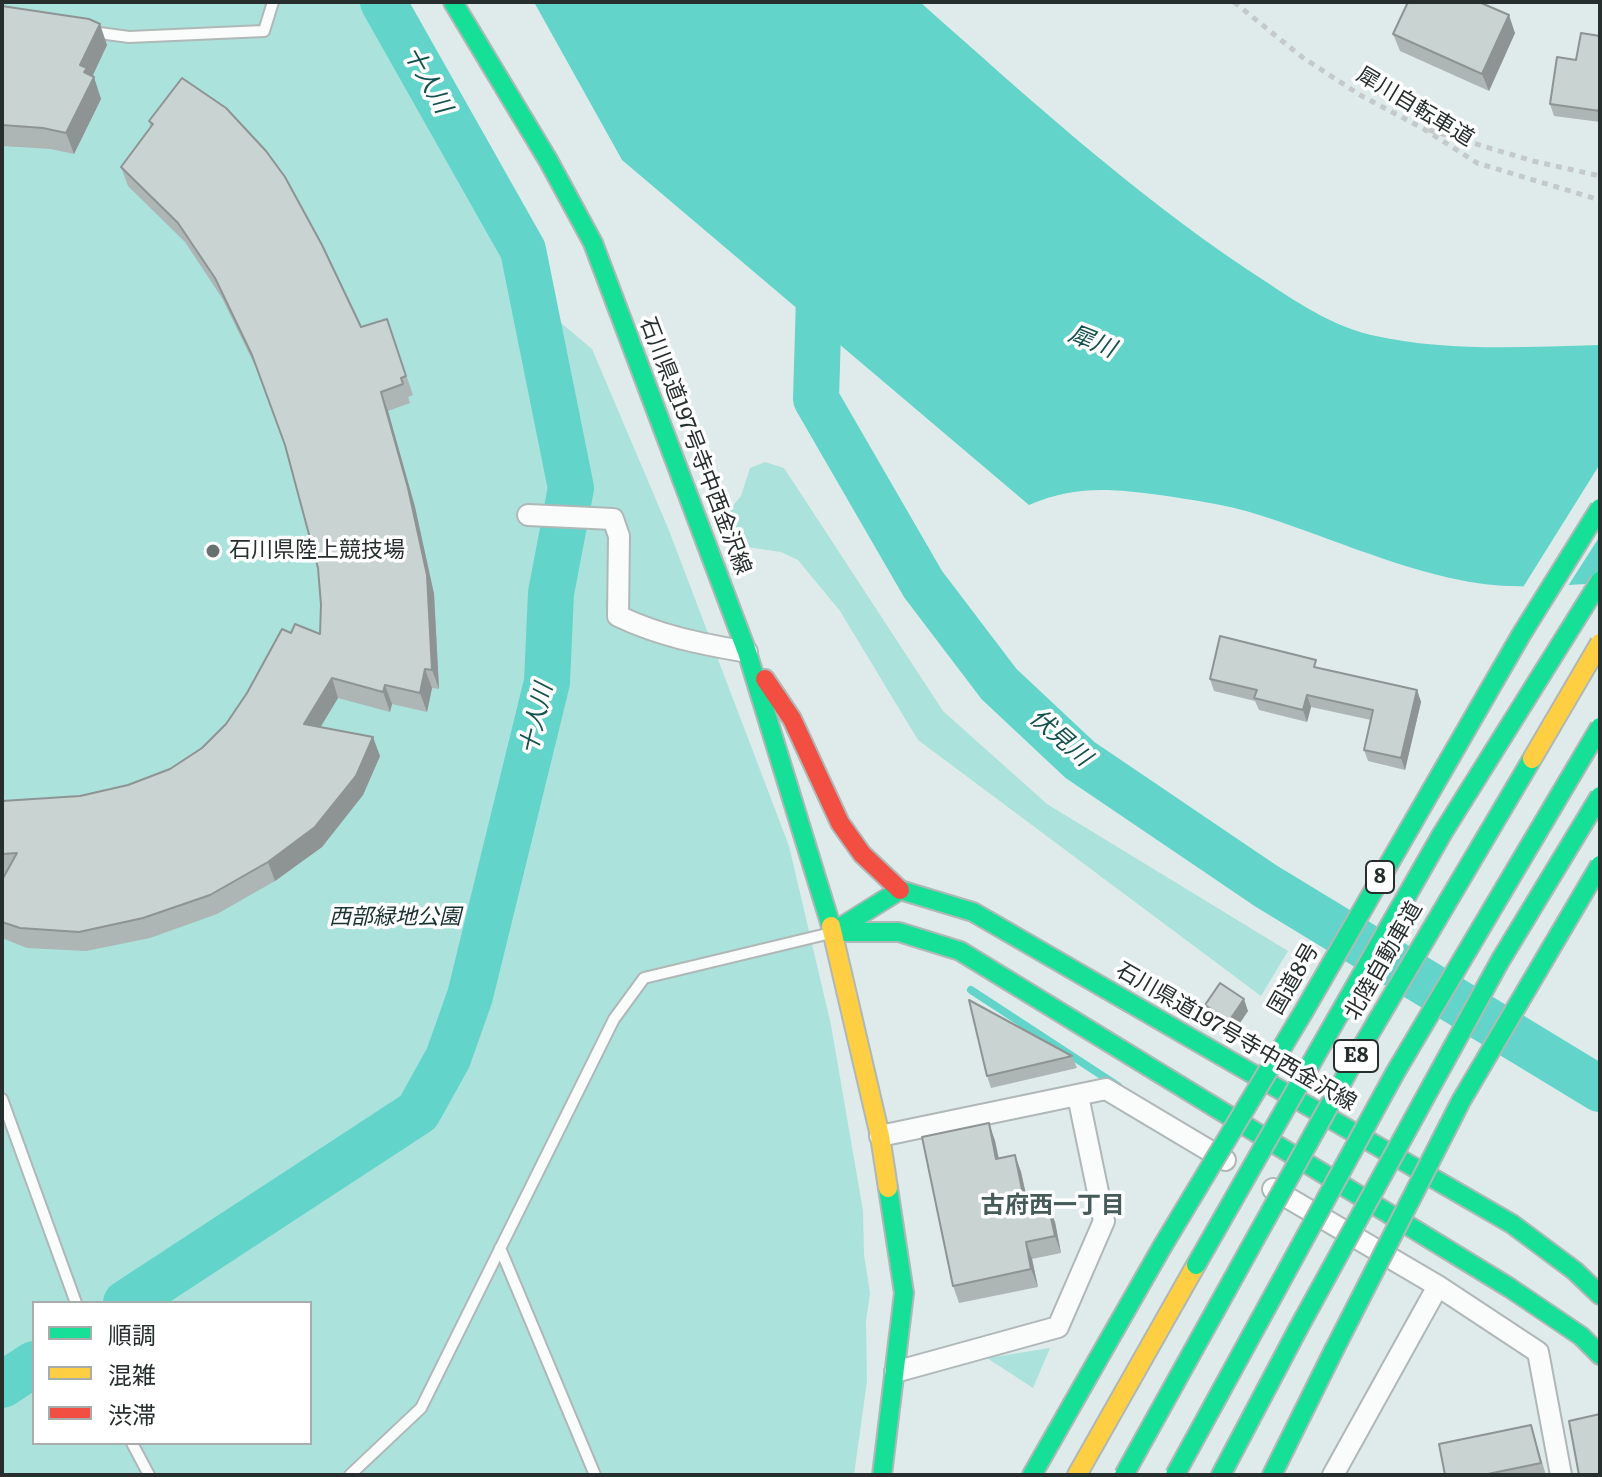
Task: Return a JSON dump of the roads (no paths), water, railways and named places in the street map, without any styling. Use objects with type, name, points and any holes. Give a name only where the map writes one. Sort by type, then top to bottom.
[{"type":"main road","name":"石川県道197号寺中西金沢線","points":[[453,2],[548,160],[593,243],[747,652],[833,932],[880,1136],[904,1293],[882,1475]]},
{"type":"main road","name":"国道8号","points":[[1032,1475],[1513,648],[1600,508]]},
{"type":"main road","points":[[1077,1475],[1405,893],[1499,736],[1600,581]]},
{"type":"main road","name":"北陸自動車道","points":[[1124,1475],[1360,1050],[1600,643]]},
{"type":"main road","points":[[747,652],[792,719],[840,823],[862,854],[900,890],[833,932]]},
{"type":"main road","name":"E8","points":[[1175,1475],[1395,1073],[1600,727]]},
{"type":"main road","points":[[1221,1475],[1500,961],[1600,796]]},
{"type":"main road","points":[[1272,1475],[1461,1101],[1600,865]]},
{"type":"main road","name":"石川県道197号寺中西金沢線","points":[[900,890],[973,912],[1512,1224],[1575,1271],[1600,1295]]},
{"type":"main road","points":[[833,932],[899,932],[960,951],[1497,1280],[1581,1336],[1600,1355]]},
{"type":"street","points":[[528,515],[613,519],[619,536],[618,616],[649,631],[684,641],[747,652]]},
{"type":"street","points":[[880,1136],[1106,1089],[1438,1286],[1538,1352],[1561,1475]]},
{"type":"street","points":[[895,1372],[1058,1327],[1104,1221],[1078,1096]]},
{"type":"street","points":[[1333,1475],[1438,1286]]},
{"type":"lane","points":[[86,31],[129,37],[264,31],[273,2]]},
{"type":"lane","points":[[350,1475],[421,1408],[614,1019],[644,978],[833,932]]},
{"type":"lane","points":[[2,1099],[75,1301]]},
{"type":"lane","points":[[500,1248],[595,1475]]},
{"type":"lane","points":[[133,1445],[149,1475]]},
{"type":"water","name":"犀川","points":[[534,2],[920,2],[1080,142],[1162,208],[1248,270],[1322,316],[1371,335],[1428,344],[1485,347],[1600,345],[1600,583],[1513,586],[1460,580],[1408,567],[1244,511],[1160,495],[1078,491],[1029,505],[622,160]]},
{"type":"waterway","name":"十人川","points":[[129,1301],[418,1112],[448,1058],[470,996],[547,682],[551,593],[571,488],[523,250],[383,2]]},
{"type":"waterway","name":"伏見川","points":[[820,263],[816,399],[923,584],[999,684],[1080,760],[1266,886],[1600,1089]]},
{"type":"waterway","points":[[971,990],[1118,1086]]},
{"type":"waterway","name":"十人川","points":[[2,1385],[32,1365]]},
{"type":"place","name":"石川県陸上競技場","points":[[213,551]]},
{"type":"district","name":"古府西一丁目","points":[[1053,1206]]},
{"type":"park label","name":"西部緑地公園","points":[[395,918]]}]
